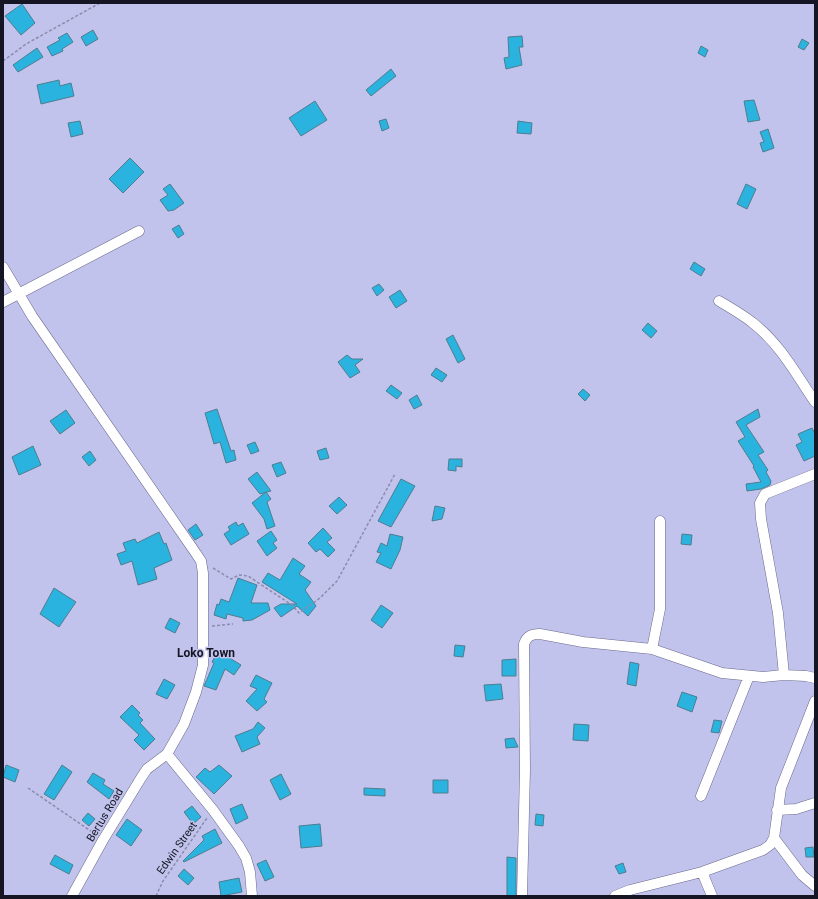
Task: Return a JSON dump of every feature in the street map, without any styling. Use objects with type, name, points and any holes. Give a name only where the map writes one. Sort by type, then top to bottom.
[{"type":"street","points":[[3,302],[139,232]]},
{"type":"street","points":[[3,267],[20,293],[32,316],[201,561],[203,573],[203,665],[196,692],[184,724],[167,754],[213,810],[246,858],[250,872],[252,896]]},
{"type":"street","points":[[719,301],[753,323],[778,348],[815,402]]},
{"type":"street","points":[[784,675],[778,613],[760,519],[760,503],[765,494],[815,474]]},
{"type":"street","points":[[652,649],[660,609],[660,521]]},
{"type":"street","points":[[522,896],[526,770],[524,644],[526,638],[532,634],[540,634],[583,642],[652,649],[709,669],[749,676],[763,677],[784,675],[815,678]]},
{"type":"street","points":[[701,796],[749,676]]},
{"type":"street","points":[[615,896],[630,890],[702,872],[763,850],[770,845],[774,838],[781,788],[815,700]]},
{"type":"street","name":"Bertus Road","points":[[72,896],[103,840],[147,769],[167,754]]},
{"type":"street","points":[[777,810],[796,809],[815,803]]},
{"type":"street","points":[[774,838],[802,875],[815,886]]},
{"type":"street","points":[[702,872],[712,896]]},
{"type":"path","points":[[3,61],[26,44],[100,3]]},
{"type":"path","points":[[201,561],[231,579],[239,575],[248,576],[292,605],[299,613],[320,598],[337,581],[395,474]]},
{"type":"path","points":[[204,627],[233,624]]},
{"type":"path","points":[[28,788],[103,840]]},
{"type":"path","name":"Edwin Street","points":[[156,896],[163,882],[213,810]]},
{"type":"building","points":[[22,4],[35,23],[21,35],[5,16]]},
{"type":"building","points":[[93,30],[98,39],[86,46],[81,37]]},
{"type":"building","points":[[67,33],[73,42],[62,49],[63,51],[52,56],[47,47],[60,40],[58,38]]},
{"type":"building","points":[[522,36],[523,47],[519,47],[522,65],[506,69],[504,58],[509,57],[508,37]]},
{"type":"building","points":[[802,39],[809,43],[804,50],[798,47]]},
{"type":"building","points":[[701,46],[708,50],[705,57],[698,53]]},
{"type":"building","points":[[37,48],[43,57],[18,72],[13,65]]},
{"type":"building","points":[[391,69],[396,76],[371,96],[366,90]]},
{"type":"building","points":[[59,80],[60,86],[71,83],[74,96],[41,104],[37,85]]},
{"type":"building","points":[[754,100],[760,120],[748,122],[744,101]]},
{"type":"building","points":[[315,101],[327,120],[301,136],[289,118]]},
{"type":"building","points":[[386,119],[389,128],[382,131],[379,121]]},
{"type":"building","points":[[80,121],[83,134],[71,137],[68,123]]},
{"type":"building","points":[[518,121],[532,123],[531,134],[517,133]]},
{"type":"building","points":[[768,129],[774,148],[763,152],[760,143],[764,142],[760,132]]},
{"type":"building","points":[[130,158],[144,172],[123,193],[109,179]]},
{"type":"building","points":[[170,184],[184,203],[174,210],[168,211],[160,200],[168,195],[163,189]]},
{"type":"building","points":[[746,184],[756,189],[747,209],[737,204]]},
{"type":"building","points":[[179,225],[184,234],[178,238],[172,229]]},
{"type":"building","points":[[694,262],[705,269],[701,276],[690,269]]},
{"type":"building","points":[[379,284],[384,290],[377,296],[372,288]]},
{"type":"building","points":[[400,290],[407,301],[396,308],[389,297]]},
{"type":"building","points":[[648,323],[657,331],[651,338],[642,330]]},
{"type":"building","points":[[453,335],[465,359],[458,363],[446,339]]},
{"type":"building","points":[[347,355],[352,359],[363,359],[355,365],[360,372],[350,378],[338,362]]},
{"type":"building","points":[[436,368],[447,375],[442,382],[431,375]]},
{"type":"building","points":[[391,385],[402,393],[397,399],[386,391]]},
{"type":"building","points":[[583,389],[590,395],[585,401],[578,394]]},
{"type":"building","points":[[417,395],[422,405],[414,409],[409,400]]},
{"type":"building","points":[[217,409],[231,451],[234,450],[236,460],[226,463],[220,442],[214,444],[205,413]]},
{"type":"building","points":[[758,409],[760,417],[746,425],[764,452],[758,455],[768,470],[766,472],[771,481],[770,485],[761,489],[747,491],[746,484],[761,482],[753,467],[754,466],[738,441],[745,437],[736,422]]},
{"type":"building","points":[[66,410],[75,423],[60,434],[50,421]]},
{"type":"building","points":[[812,428],[815,434],[815,456],[804,461],[796,445],[802,442],[798,434]]},
{"type":"building","points":[[255,442],[259,451],[251,454],[247,445]]},
{"type":"building","points":[[33,446],[41,465],[19,475],[12,457]]},
{"type":"building","points":[[326,448],[329,458],[320,460],[317,451]]},
{"type":"building","points":[[90,451],[96,460],[89,466],[82,457]]},
{"type":"building","points":[[449,459],[462,459],[462,467],[456,466],[456,471],[448,470]]},
{"type":"building","points":[[281,462],[286,473],[277,477],[272,465]]},
{"type":"building","points":[[257,472],[271,491],[260,494],[248,479]]},
{"type":"building","points":[[401,479],[415,486],[391,527],[378,521]]},
{"type":"building","points":[[266,492],[271,499],[267,502],[275,526],[267,529],[264,519],[252,503]]},
{"type":"building","points":[[339,497],[347,505],[337,514],[329,506]]},
{"type":"building","points":[[435,506],[445,508],[442,519],[432,521]]},
{"type":"building","points":[[236,522],[238,526],[243,523],[249,534],[231,545],[224,534],[230,530],[228,527]]},
{"type":"building","points":[[196,524],[203,535],[195,540],[188,530]]},
{"type":"building","points":[[323,528],[332,538],[327,542],[335,550],[328,557],[320,549],[316,552],[308,543]]},
{"type":"building","points":[[271,531],[277,540],[273,543],[277,548],[267,556],[257,541]]},
{"type":"building","points":[[159,532],[164,544],[166,543],[172,560],[154,568],[157,579],[138,585],[132,561],[121,565],[117,554],[126,551],[123,543],[135,539],[137,543]]},
{"type":"building","points":[[390,534],[403,537],[400,550],[391,569],[376,562],[381,553],[377,552],[381,543],[387,546]]},
{"type":"building","points":[[682,534],[692,535],[691,545],[681,544]]},
{"type":"building","points":[[293,558],[305,566],[299,574],[311,582],[305,590],[316,606],[308,616],[297,606],[281,617],[274,608],[281,604],[297,604],[262,582],[268,573],[280,580]]},
{"type":"building","points":[[238,578],[257,585],[251,603],[268,603],[270,610],[252,620],[243,621],[243,618],[227,614],[226,619],[214,615],[217,604],[219,605],[221,599],[229,602]]},
{"type":"building","points":[[54,588],[76,602],[59,627],[40,614]]},
{"type":"building","points":[[381,605],[393,613],[382,628],[371,620]]},
{"type":"building","points":[[170,618],[180,623],[175,633],[165,628]]},
{"type":"building","points":[[455,645],[465,646],[463,657],[454,656]]},
{"type":"building","points":[[218,651],[241,665],[234,675],[225,669],[216,690],[204,686],[214,663],[212,662]]},
{"type":"building","points":[[516,659],[516,676],[502,676],[502,660]]},
{"type":"building","points":[[630,662],[639,664],[636,686],[627,684]]},
{"type":"building","points":[[256,675],[272,683],[264,699],[267,702],[257,711],[246,701],[257,689],[250,686]]},
{"type":"building","points":[[164,679],[175,685],[167,699],[156,694]]},
{"type":"building","points":[[501,684],[503,699],[486,701],[484,685]]},
{"type":"building","points":[[682,692],[697,697],[692,712],[677,706]]},
{"type":"building","points":[[132,705],[140,713],[138,715],[143,720],[140,723],[155,739],[144,750],[134,740],[139,735],[120,717]]},
{"type":"building","points":[[714,720],[722,721],[719,733],[711,732]]},
{"type":"building","points":[[258,722],[265,728],[257,737],[260,744],[242,752],[235,736],[253,729]]},
{"type":"building","points":[[574,724],[589,725],[588,741],[573,740]]},
{"type":"building","points":[[514,738],[518,747],[506,748],[505,739]]},
{"type":"building","points":[[6,765],[19,770],[15,782],[3,777]]},
{"type":"building","points":[[62,765],[72,772],[54,800],[44,794]]},
{"type":"building","points":[[219,765],[232,776],[214,794],[196,777],[205,768],[210,772]]},
{"type":"building","points":[[93,773],[105,780],[103,784],[114,791],[109,799],[87,782]]},
{"type":"building","points":[[281,774],[291,794],[280,800],[270,780]]},
{"type":"building","points":[[433,780],[448,780],[448,793],[433,793]]},
{"type":"building","points":[[364,788],[385,789],[385,796],[364,795]]},
{"type":"building","points":[[242,804],[248,818],[236,824],[230,809]]},
{"type":"building","points":[[192,806],[201,817],[193,824],[184,812]]},
{"type":"building","points":[[88,813],[95,819],[89,826],[82,820]]},
{"type":"building","points":[[536,814],[544,815],[543,826],[535,825]]},
{"type":"building","points":[[127,819],[142,830],[131,846],[116,835]]},
{"type":"building","points":[[320,824],[322,846],[301,848],[299,826]]},
{"type":"building","points":[[215,829],[222,843],[184,862],[183,861],[204,840],[202,836]]},
{"type":"building","points":[[813,847],[814,857],[806,857],[805,848]]},
{"type":"building","points":[[55,855],[73,865],[69,874],[50,864]]},
{"type":"building","points":[[507,857],[516,858],[516,896],[507,896]]},
{"type":"building","points":[[266,860],[274,877],[265,881],[257,864]]},
{"type":"building","points":[[623,863],[626,872],[619,874],[615,866]]},
{"type":"building","points":[[184,869],[194,878],[188,885],[178,876]]},
{"type":"building","points":[[239,878],[242,892],[221,896],[219,882]]},
{"type":"district","name":"Loko Town","points":[[206,653]]}]
